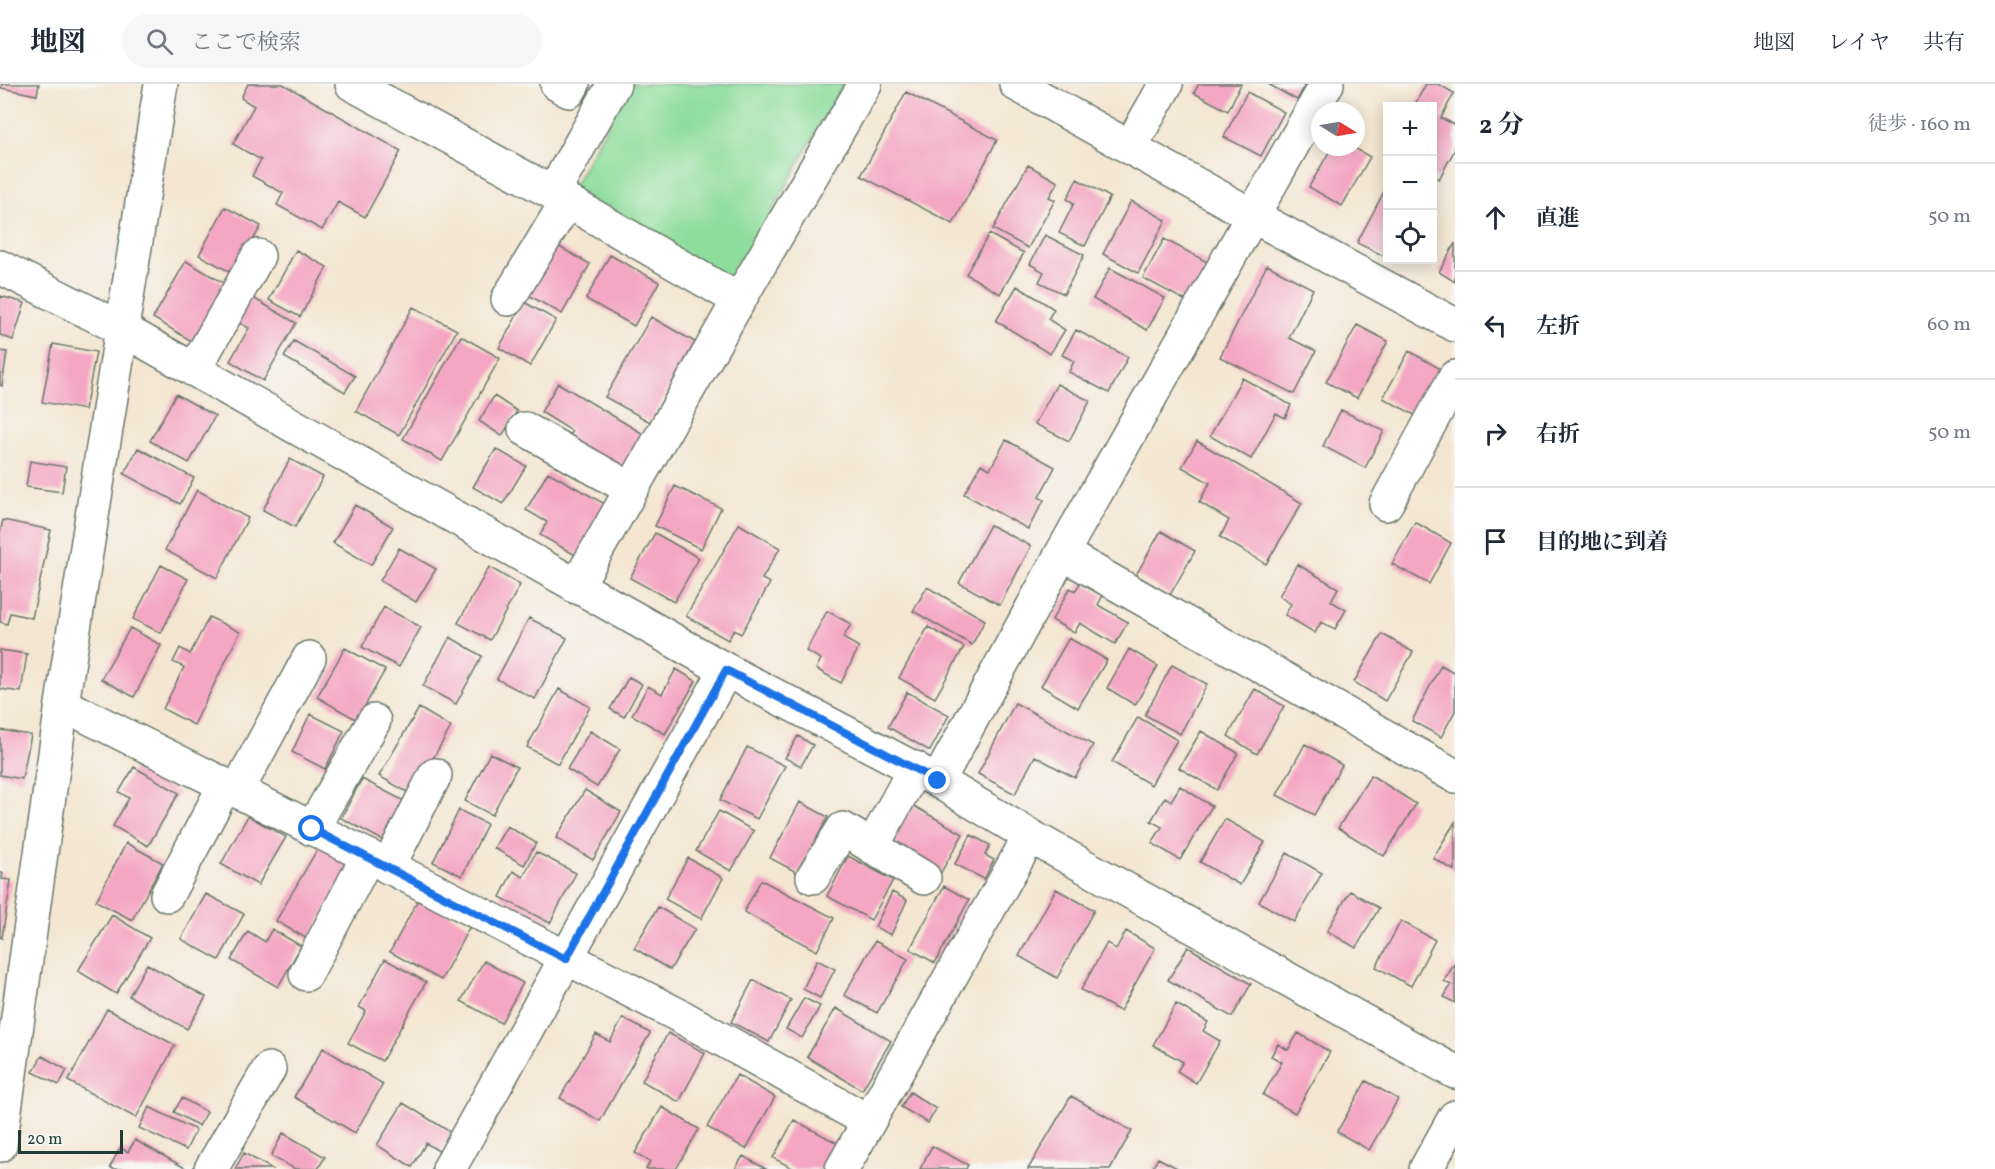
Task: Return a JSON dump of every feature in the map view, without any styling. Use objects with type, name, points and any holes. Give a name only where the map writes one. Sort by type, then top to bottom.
[{"type":"street","points":[[0,1145],[62,704],[161,84]]},
{"type":"street","points":[[352,84],[560,197],[738,300]]},
{"type":"street","points":[[557,84],[569,91],[573,84]]},
{"type":"street","points":[[508,299],[614,84]]},
{"type":"street","points":[[576,587],[738,300],[865,84]]},
{"type":"street","points":[[1016,84],[1455,325]]},
{"type":"street","points":[[1130,147],[1166,84]]},
{"type":"street","points":[[872,847],[926,774],[1062,553],[1327,84]]},
{"type":"street","points":[[194,370],[258,256]]},
{"type":"street","points":[[0,267],[122,329],[576,587],[726,670],[926,774],[1030,836],[1455,1072]]},
{"type":"street","points":[[1386,504],[1455,377]]},
{"type":"street","points":[[525,429],[631,489]]},
{"type":"street","points":[[1062,553],[1455,776]]},
{"type":"street","points":[[167,895],[309,658]]},
{"type":"street","points":[[449,1169],[726,670]]},
{"type":"street","points":[[62,704],[682,1017],[868,1121]]},
{"type":"street","points":[[312,829],[374,721]]},
{"type":"street","points":[[306,974],[435,775]]},
{"type":"street","points":[[813,877],[843,830],[924,878]]},
{"type":"street","points":[[842,1169],[1030,836]]},
{"type":"street","points":[[212,1169],[268,1069]]},
{"type":"street","points":[[1426,1169],[1455,1117]]},
{"type":"green space","points":[[631,84],[843,84],[732,283],[571,190]]},
{"type":"building","points":[[2,84],[39,84],[37,95],[1,88]]},
{"type":"building","points":[[248,84],[283,84],[401,151],[365,217],[338,202],[322,230],[277,205],[283,193],[252,176],[261,160],[233,144],[254,106],[241,98]]},
{"type":"building","points":[[1199,84],[1241,84],[1228,111],[1194,93]]},
{"type":"building","points":[[1268,84],[1306,84],[1297,100]]},
{"type":"building","points":[[1426,84],[1438,84],[1454,93],[1441,118],[1455,125],[1455,149],[1439,179],[1437,178],[1437,102],[1416,102]]},
{"type":"building","points":[[906,92],[997,140],[953,224],[861,176]]},
{"type":"building","points":[[1247,92],[1284,112],[1261,156],[1224,137]]},
{"type":"building","points":[[1365,154],[1370,157],[1342,206],[1309,187],[1327,156],[1365,156]]},
{"type":"building","points":[[1028,165],[1058,182],[1049,197],[1055,200],[1028,248],[993,229]]},
{"type":"building","points":[[1077,179],[1110,197],[1085,246],[1059,233],[1074,203],[1067,199]]},
{"type":"building","points":[[1383,194],[1383,256],[1357,243]]},
{"type":"building","points":[[1131,201],[1166,220],[1138,273],[1103,254]]},
{"type":"building","points":[[225,207],[261,226],[234,274],[199,255]]},
{"type":"building","points":[[989,234],[1024,253],[1000,294],[966,274]]},
{"type":"building","points":[[1045,235],[1084,255],[1064,294],[1039,282],[1044,272],[1030,264]]},
{"type":"building","points":[[1164,239],[1209,263],[1188,302],[1143,278]]},
{"type":"building","points":[[1455,243],[1455,282],[1439,272]]},
{"type":"building","points":[[556,245],[590,264],[562,314],[528,295]]},
{"type":"building","points":[[296,250],[327,267],[300,317],[269,300]]},
{"type":"building","points":[[610,255],[659,282],[634,326],[586,299]]},
{"type":"building","points":[[186,261],[227,285],[193,342],[153,318]]},
{"type":"building","points":[[1267,265],[1313,289],[1289,338],[1316,351],[1294,394],[1220,357]]},
{"type":"building","points":[[1110,268],[1165,298],[1147,330],[1093,299]]},
{"type":"building","points":[[1017,286],[1054,309],[1048,319],[1065,330],[1050,354],[996,321]]},
{"type":"building","points":[[248,295],[296,323],[263,381],[230,361],[249,328],[234,320]]},
{"type":"building","points":[[0,296],[25,303],[13,340],[0,335]]},
{"type":"building","points":[[524,302],[556,320],[530,366],[499,348]]},
{"type":"building","points":[[413,307],[457,330],[399,435],[356,411]]},
{"type":"building","points":[[651,317],[695,342],[650,422],[605,397]]},
{"type":"building","points":[[1357,325],[1388,341],[1357,398],[1326,382]]},
{"type":"building","points":[[1076,330],[1128,357],[1109,393],[1069,372],[1074,361],[1062,355]]},
{"type":"building","points":[[461,336],[500,358],[442,461],[403,439]]},
{"type":"building","points":[[294,341],[355,376],[345,392],[284,357]]},
{"type":"building","points":[[53,344],[96,352],[85,410],[42,402]]},
{"type":"building","points":[[0,351],[7,352],[2,386],[0,385]]},
{"type":"building","points":[[1409,351],[1446,372],[1420,418],[1383,398]]},
{"type":"building","points":[[1242,378],[1291,405],[1285,418],[1276,413],[1251,459],[1210,436]]},
{"type":"building","points":[[558,383],[645,435],[621,476],[565,443],[572,431],[541,412]]},
{"type":"building","points":[[1057,384],[1090,401],[1069,441],[1035,424]]},
{"type":"building","points":[[176,394],[215,416],[189,463],[150,441]]},
{"type":"building","points":[[494,396],[517,411],[502,436],[479,421]]},
{"type":"building","points":[[1341,410],[1384,431],[1365,468],[1323,446]]},
{"type":"building","points":[[1006,440],[1055,467],[1039,497],[1044,500],[1028,529],[964,494],[981,464],[990,469]]},
{"type":"building","points":[[1197,441],[1302,503],[1266,564],[1220,537],[1229,520],[1199,502],[1210,483],[1182,467]]},
{"type":"building","points":[[138,448],[194,478],[180,504],[124,474]]},
{"type":"building","points":[[496,449],[526,466],[503,504],[473,487]]},
{"type":"building","points":[[290,459],[323,477],[295,527],[263,510]]},
{"type":"building","points":[[30,461],[66,467],[62,492],[26,487]]},
{"type":"building","points":[[548,472],[605,504],[577,556],[540,535],[547,522],[526,510]]},
{"type":"building","points":[[675,486],[721,508],[701,549],[655,526]]},
{"type":"building","points":[[197,490],[248,518],[217,578],[165,550]]},
{"type":"building","points":[[355,505],[393,527],[371,565],[333,543]]},
{"type":"building","points":[[3,520],[51,530],[32,618],[10,613],[7,624],[0,622],[0,533]]},
{"type":"building","points":[[1415,522],[1451,543],[1429,584],[1392,564]]},
{"type":"building","points":[[739,524],[780,548],[762,579],[770,583],[741,634],[734,630],[728,640],[686,616]]},
{"type":"building","points":[[990,525],[1031,546],[1000,605],[959,583]]},
{"type":"building","points":[[1161,531],[1195,551],[1170,595],[1136,575]]},
{"type":"building","points":[[655,533],[699,558],[674,602],[630,578]]},
{"type":"building","points":[[399,548],[436,569],[416,602],[380,581]]},
{"type":"building","points":[[1297,564],[1338,588],[1331,601],[1346,610],[1335,629],[1321,622],[1315,633],[1285,615],[1291,604],[1279,596]]},
{"type":"building","points":[[161,565],[188,579],[161,633],[133,619]]},
{"type":"building","points":[[489,567],[520,585],[490,640],[458,623]]},
{"type":"building","points":[[1081,582],[1103,595],[1098,605],[1128,622],[1115,644],[1080,623],[1074,633],[1052,620],[1070,588],[1075,591]]},
{"type":"building","points":[[927,587],[985,620],[972,645],[913,611]]},
{"type":"building","points":[[384,607],[421,627],[399,667],[362,647]]},
{"type":"building","points":[[827,611],[851,624],[843,638],[859,647],[841,683],[816,669],[821,659],[806,651]]},
{"type":"building","points":[[209,617],[240,632],[194,725],[163,709],[184,667],[173,662],[180,648],[190,654]]},
{"type":"building","points":[[529,618],[567,638],[535,699],[497,679]]},
{"type":"building","points":[[928,627],[964,647],[935,698],[899,678]]},
{"type":"building","points":[[130,628],[161,645],[134,697],[101,679]]},
{"type":"building","points":[[1382,634],[1413,652],[1385,701],[1354,682]]},
{"type":"building","points":[[450,637],[482,656],[456,704],[423,686]]},
{"type":"building","points":[[1069,638],[1107,660],[1078,708],[1041,686]]},
{"type":"building","points":[[345,648],[385,670],[357,720],[317,697]]},
{"type":"building","points":[[1129,649],[1158,666],[1135,705],[1107,688]]},
{"type":"building","points":[[0,650],[27,654],[21,692],[0,689]]},
{"type":"building","points":[[1172,665],[1207,684],[1180,734],[1145,715]]},
{"type":"building","points":[[1441,665],[1455,673],[1455,711],[1441,737],[1412,721]]},
{"type":"building","points":[[676,669],[696,681],[665,734],[632,715],[648,686],[662,694]]},
{"type":"building","points":[[629,677],[642,684],[624,717],[610,709]]},
{"type":"building","points":[[559,689],[590,707],[558,764],[527,747]]},
{"type":"building","points":[[1255,689],[1284,706],[1257,754],[1228,736]]},
{"type":"building","points":[[907,692],[949,715],[930,751],[888,727]]},
{"type":"building","points":[[1015,703],[1093,745],[1075,778],[1035,756],[1015,794],[978,774]]},
{"type":"building","points":[[419,708],[451,727],[412,795],[379,776]]},
{"type":"building","points":[[310,714],[344,731],[325,769],[292,752]]},
{"type":"building","points":[[1138,717],[1177,740],[1151,785],[1112,762]]},
{"type":"building","points":[[0,730],[31,735],[22,779],[0,775]]},
{"type":"building","points":[[590,731],[620,749],[597,787],[567,769]]},
{"type":"building","points":[[1201,731],[1238,753],[1217,790],[1179,768]]},
{"type":"building","points":[[798,736],[813,745],[801,766],[785,758]]},
{"type":"building","points":[[1305,744],[1342,765],[1314,815],[1277,795]]},
{"type":"building","points":[[747,747],[785,766],[757,819],[720,800]]},
{"type":"building","points":[[490,753],[517,767],[492,815],[465,801]]},
{"type":"building","points":[[134,767],[179,793],[148,846],[113,826],[129,798],[119,792]]},
{"type":"building","points":[[1371,775],[1416,804],[1384,856],[1338,828]]},
{"type":"building","points":[[362,779],[408,803],[388,843],[341,818]]},
{"type":"building","points":[[1180,786],[1212,806],[1180,860],[1152,843],[1162,827],[1151,821],[1165,797],[1171,801]]},
{"type":"building","points":[[585,790],[621,812],[593,860],[556,838]]},
{"type":"building","points":[[800,802],[828,817],[798,873],[770,858]]},
{"type":"building","points":[[912,805],[963,834],[940,874],[889,846]]},
{"type":"building","points":[[459,810],[487,824],[462,876],[433,862]]},
{"type":"building","points":[[719,811],[754,831],[731,871],[696,851]]},
{"type":"building","points":[[248,816],[286,837],[258,885],[221,864]]},
{"type":"building","points":[[1225,819],[1265,842],[1240,885],[1200,862]]},
{"type":"building","points":[[1455,822],[1455,871],[1433,858]]},
{"type":"building","points":[[507,826],[536,843],[524,865],[494,848]]},
{"type":"building","points":[[971,835],[990,845],[985,855],[994,860],[984,879],[955,864]]},
{"type":"building","points":[[126,843],[163,863],[132,920],[96,901]]},
{"type":"building","points":[[321,843],[353,862],[309,940],[276,921]]},
{"type":"building","points":[[536,852],[576,873],[550,923],[500,897],[513,871],[523,877]]},
{"type":"building","points":[[1287,853],[1322,873],[1294,922],[1259,902]]},
{"type":"building","points":[[848,856],[893,880],[871,920],[827,896]]},
{"type":"building","points":[[688,858],[723,878],[701,919],[665,899]]},
{"type":"building","points":[[0,873],[3,873],[2,879],[11,880],[2,938],[0,937]]},
{"type":"building","points":[[761,880],[834,918],[817,951],[744,912]]},
{"type":"building","points":[[944,886],[969,900],[935,963],[910,949]]},
{"type":"building","points":[[1056,889],[1094,910],[1057,978],[1019,956]]},
{"type":"building","points":[[1350,891],[1379,908],[1356,948],[1327,931]]},
{"type":"building","points":[[892,892],[907,900],[891,935],[875,927]]},
{"type":"building","points":[[206,894],[244,914],[219,960],[181,939]]},
{"type":"building","points":[[419,898],[470,926],[441,980],[390,952]]},
{"type":"building","points":[[658,907],[695,929],[670,970],[634,948]]},
{"type":"building","points":[[112,915],[150,938],[116,994],[78,971]]},
{"type":"building","points":[[1401,921],[1435,940],[1411,986],[1376,967]]},
{"type":"building","points":[[272,929],[301,946],[278,987],[231,960],[248,931],[265,942]]},
{"type":"building","points":[[1126,931],[1155,948],[1120,1011],[1081,990],[1107,943],[1116,949]]},
{"type":"building","points":[[875,941],[908,959],[877,1013],[844,995]]},
{"type":"building","points":[[1188,947],[1251,984],[1232,1017],[1168,980]]},
{"type":"building","points":[[385,959],[426,982],[382,1061],[348,1043],[366,1011],[359,1007]]},
{"type":"building","points":[[817,960],[835,969],[820,998],[803,989]]},
{"type":"building","points":[[484,961],[523,983],[501,1023],[461,1001]]},
{"type":"building","points":[[1455,963],[1455,1003],[1444,997],[1451,985],[1444,981]]},
{"type":"building","points":[[147,964],[206,997],[187,1029],[129,996]]},
{"type":"building","points":[[753,980],[791,1000],[769,1042],[731,1022]]},
{"type":"building","points":[[804,998],[820,1006],[802,1038],[786,1029]]},
{"type":"building","points":[[1176,1004],[1208,1022],[1203,1031],[1220,1041],[1196,1083],[1177,1071],[1183,1062],[1153,1045]]},
{"type":"building","points":[[836,1008],[891,1041],[862,1090],[807,1057]]},
{"type":"building","points":[[107,1009],[175,1045],[136,1118],[68,1081]]},
{"type":"building","points":[[623,1018],[650,1033],[600,1121],[560,1098],[596,1034],[610,1042]]},
{"type":"building","points":[[668,1033],[705,1053],[679,1102],[642,1081]]},
{"type":"building","points":[[1298,1033],[1330,1052],[1295,1113],[1263,1095],[1282,1062],[1271,1056],[1278,1044],[1288,1050]]},
{"type":"building","points":[[323,1048],[383,1084],[355,1133],[294,1097]]},
{"type":"building","points":[[42,1056],[67,1070],[59,1085],[33,1072]]},
{"type":"building","points":[[737,1075],[775,1097],[746,1149],[707,1127]]},
{"type":"building","points":[[1366,1081],[1398,1099],[1369,1150],[1337,1132]]},
{"type":"building","points":[[910,1092],[936,1109],[928,1123],[901,1107]]},
{"type":"building","points":[[1071,1096],[1132,1131],[1110,1169],[1028,1169]]},
{"type":"building","points":[[182,1098],[207,1112],[199,1126],[174,1112]]},
{"type":"building","points":[[403,1103],[452,1133],[440,1152],[426,1143],[412,1167],[377,1145]]},
{"type":"building","points":[[149,1107],[196,1130],[186,1150],[139,1128]]},
{"type":"building","points":[[662,1107],[699,1129],[676,1169],[646,1169],[650,1161],[635,1153]]},
{"type":"building","points":[[794,1120],[839,1144],[826,1169],[794,1169],[773,1158]]},
{"type":"building","points":[[283,1133],[325,1157],[318,1169],[295,1169],[271,1156]]},
{"type":"building","points":[[135,1140],[187,1169],[113,1169],[110,1167],[120,1148],[128,1152]]},
{"type":"building","points":[[932,1146],[968,1165],[966,1169],[920,1169]]},
{"type":"building","points":[[244,1153],[272,1169],[235,1169]]},
{"type":"building","points":[[743,1156],[766,1169],[735,1169]]},
{"type":"building","points":[[1158,1158],[1179,1169],[1152,1169]]},
{"type":"route","points":[[312,829],[369,856],[566,959],[726,670],[938,781]]}]
